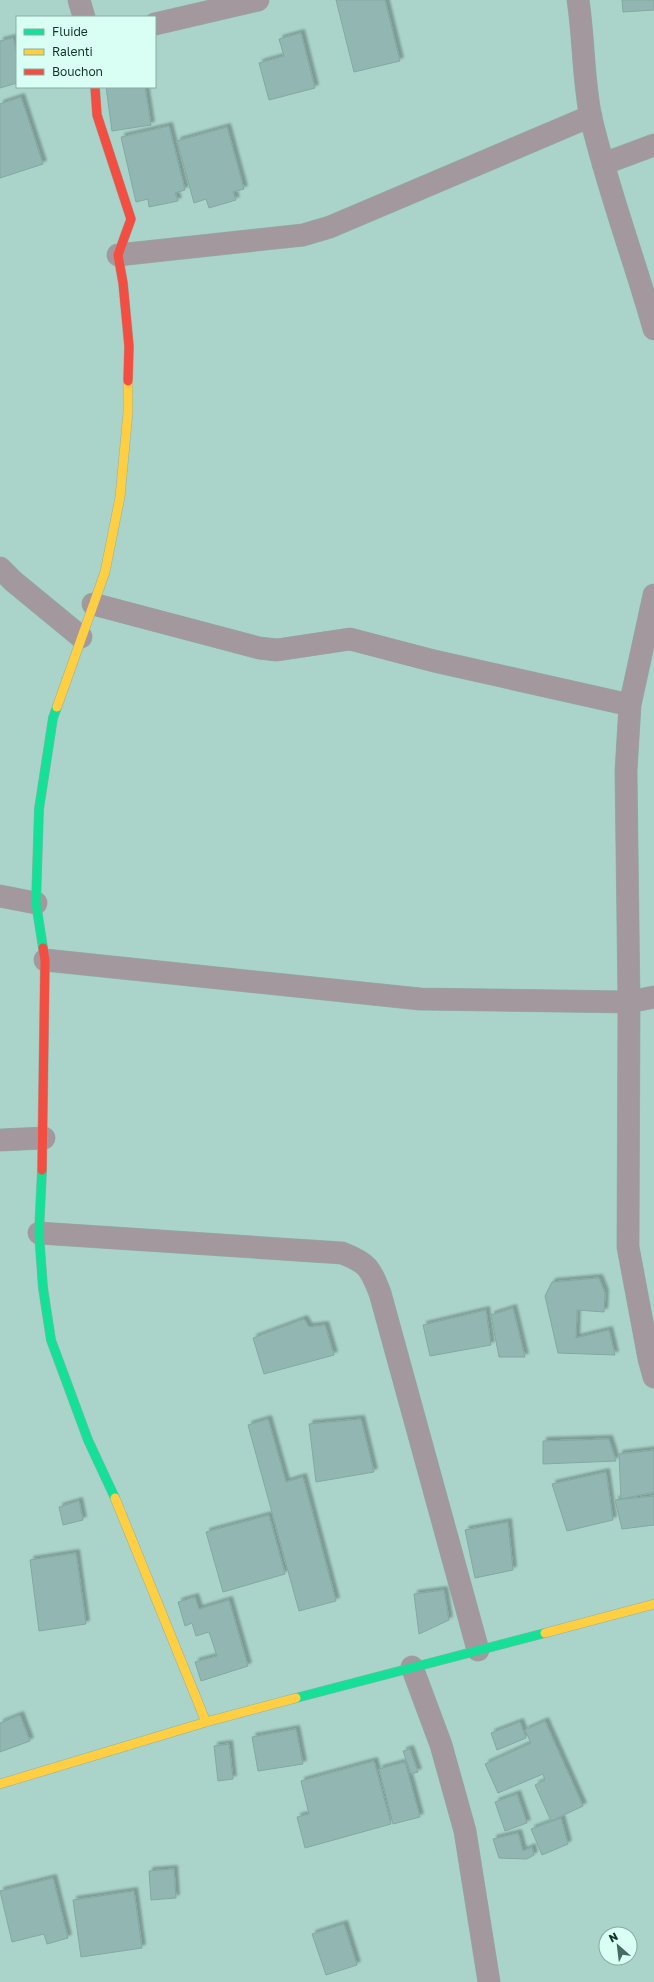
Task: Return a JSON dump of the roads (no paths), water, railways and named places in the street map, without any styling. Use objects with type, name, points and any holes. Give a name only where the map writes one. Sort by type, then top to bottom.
[{"type":"street","points":[[79,0],[84,16]]},
{"type":"street","points":[[156,24],[258,0]]},
{"type":"street","points":[[578,0],[591,116],[602,164],[641,282],[654,329]]},
{"type":"street","points":[[95,88],[97,116],[131,219],[118,255],[123,283],[129,346],[128,412],[120,497],[105,572],[53,718],[39,809],[36,903],[45,960],[44,1138],[39,1233],[43,1288],[51,1340],[88,1440],[111,1489],[206,1722]]},
{"type":"street","points":[[118,255],[303,235],[330,227],[591,116]]},
{"type":"street","points":[[602,164],[654,145]]},
{"type":"street","points":[[0,568],[13,581],[81,636]]},
{"type":"street","points":[[654,595],[630,705],[626,771],[629,1002],[628,1247],[649,1359],[654,1377]]},
{"type":"street","points":[[93,604],[259,648],[277,650],[350,639],[434,661],[630,705]]},
{"type":"street","points":[[0,896],[36,903]]},
{"type":"street","points":[[45,960],[420,999],[629,1002],[654,997]]},
{"type":"street","points":[[0,1140],[44,1138]]},
{"type":"street","points":[[39,1233],[342,1253],[361,1261],[372,1272],[380,1293],[478,1650]]},
{"type":"street","points":[[0,1784],[206,1722],[654,1604]]},
{"type":"street","points":[[412,1667],[441,1745],[465,1831],[489,1982]]}]
